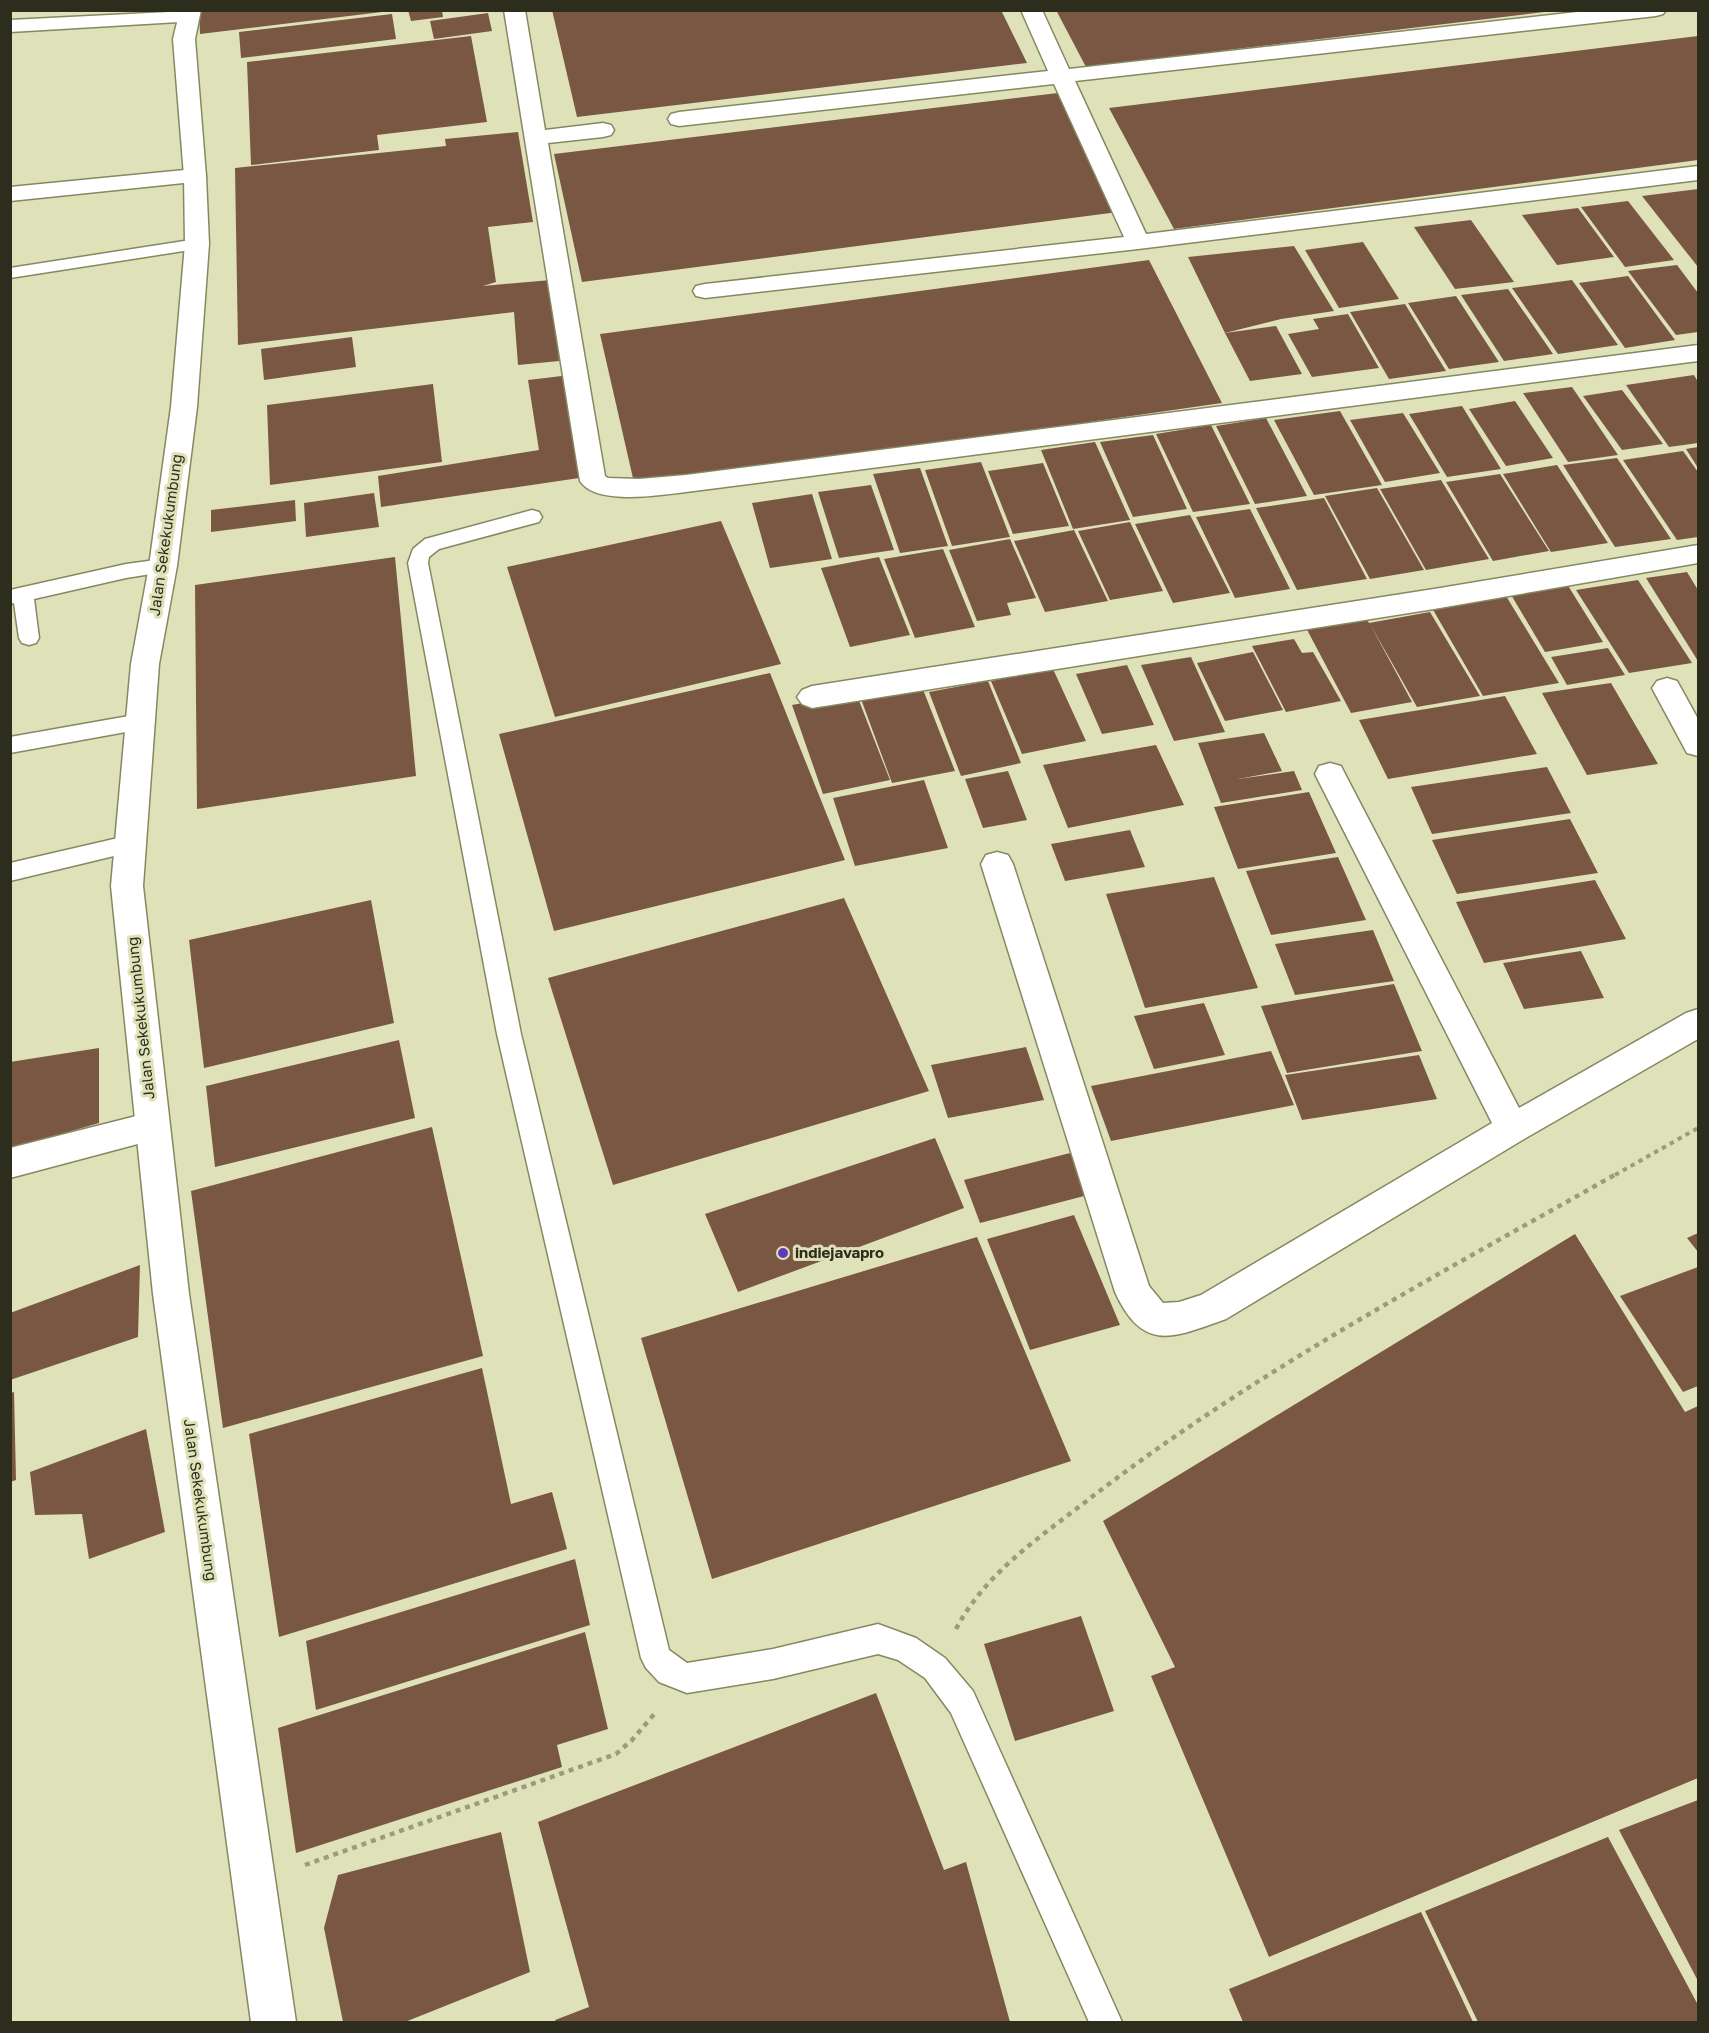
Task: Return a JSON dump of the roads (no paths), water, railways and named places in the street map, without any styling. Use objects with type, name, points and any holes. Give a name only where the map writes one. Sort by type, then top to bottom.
[{"type":"street","points":[[514,10],[593,481],[599,486],[626,489],[739,477],[1698,353]]},
{"type":"street","points":[[1031,10],[1138,242]]},
{"type":"street","points":[[679,119],[1656,10]]},
{"type":"street","points":[[10,26],[190,14]]},
{"type":"street","name":"Jalan Sekekukumbung","points":[[190,14],[184,39],[195,176],[197,244],[184,407],[163,566],[145,664],[128,886],[171,1294],[254,1883],[266,2019]]},
{"type":"street","points":[[537,138],[603,130]]},
{"type":"street","points":[[705,291],[1138,242],[1698,173]]},
{"type":"street","points":[[10,194],[195,176]]},
{"type":"street","points":[[812,697],[1422,601],[1698,554]]},
{"type":"street","points":[[1667,688],[1698,745]]},
{"type":"street","points":[[1330,774],[1512,1129]]},
{"type":"street","points":[[997,864],[1133,1292],[1146,1311],[1164,1321],[1185,1317],[1213,1306],[1512,1129],[1698,1023]]},
{"type":"street","points":[[10,1163],[152,1127]]},
{"type":"lane","points":[[10,273],[197,244]]},
{"type":"lane","points":[[532,517],[432,544],[420,554],[417,563],[509,1034],[656,1658],[670,1671],[687,1678],[773,1664],[878,1638],[906,1648],[935,1668],[962,1702],[1106,2022]]},
{"type":"lane","points":[[29,639],[17,595],[126,571],[163,566]]},
{"type":"lane","points":[[10,745],[140,722]]},
{"type":"lane","points":[[10,872],[131,844]]},
{"type":"place","name":"indiejavapro","points":[[783,1253]]}]
